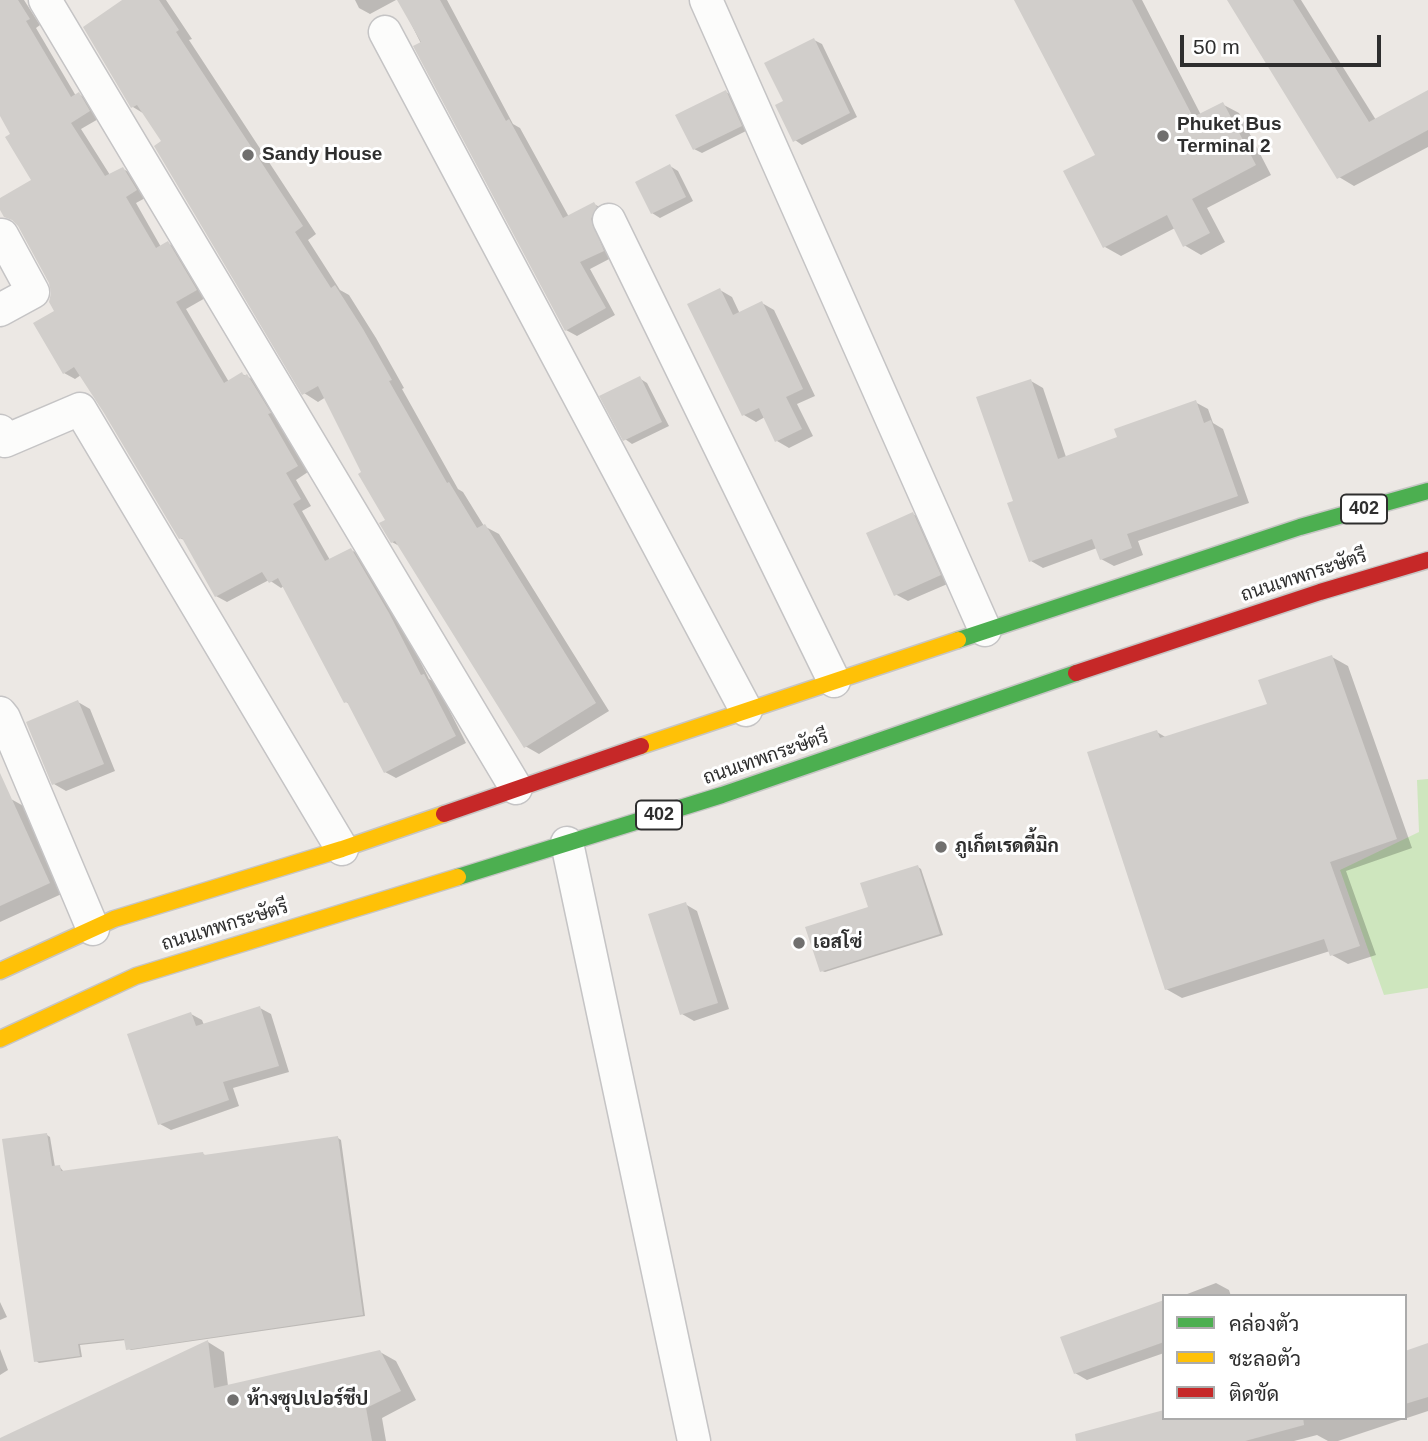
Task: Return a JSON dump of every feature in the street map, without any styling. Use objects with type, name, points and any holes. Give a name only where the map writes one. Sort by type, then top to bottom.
[{"type":"main road","name":"ถนนเทพกระษัตรี","points":[[0,971],[114,919],[342,849],[746,710],[1300,527],[1428,491]]},
{"type":"main road","name":"ถนนเทพกระษัตรี","points":[[0,1039],[136,976],[722,795],[1000,698],[1428,559]]},
{"type":"street","points":[[45,0],[516,788]]},
{"type":"street","points":[[706,0],[985,630]]},
{"type":"street","points":[[385,32],[746,710]]},
{"type":"street","points":[[610,220],[834,681]]},
{"type":"street","points":[[0,310],[33,292],[2,235]]},
{"type":"street","points":[[0,431],[5,441],[80,409],[342,849]]},
{"type":"street","points":[[0,713],[93,929]]},
{"type":"street","points":[[567,843],[694,1441]]},
{"type":"green space","points":[[1428,779],[1428,988],[1384,995],[1340,870],[1419,832],[1417,780]]},
{"type":"building","points":[[0,0],[18,0],[30,19],[26,21],[71,97],[79,92],[90,111],[71,123],[105,176],[123,167],[137,190],[126,197],[156,248],[168,241],[197,290],[176,302],[224,383],[242,372],[244,376],[247,374],[271,413],[268,414],[298,466],[286,473],[301,499],[293,504],[325,561],[351,548],[421,675],[424,674],[456,736],[384,773],[278,578],[269,583],[262,572],[215,597],[182,538],[179,539],[74,367],[63,374],[33,323],[54,311],[49,302],[49,283],[18,226],[4,217],[0,210],[0,198],[31,180],[5,137],[10,134],[0,116]]},
{"type":"building","points":[[122,0],[159,0],[179,30],[176,32],[303,226],[295,232],[331,288],[335,285],[363,329],[447,483],[449,482],[477,528],[485,524],[596,703],[524,748],[395,541],[391,543],[379,523],[385,520],[358,474],[361,472],[318,386],[302,395],[154,146],[161,141],[137,105],[131,108],[83,27]]},
{"type":"building","points":[[397,0],[440,0],[563,218],[594,202],[597,207],[591,219],[604,251],[580,262],[606,308],[565,331],[413,46],[421,42]]},
{"type":"building","name":"Phuket Bus Terminal 2","points":[[1014,0],[1132,0],[1193,117],[1223,102],[1256,165],[1192,199],[1210,233],[1183,247],[1167,215],[1103,248],[1063,171],[1095,155]]},
{"type":"building","points":[[1227,0],[1293,0],[1369,122],[1428,90],[1428,130],[1337,179]]},
{"type":"building","points":[[814,38],[850,113],[793,142],[775,105],[783,101],[764,63]]},
{"type":"building","points":[[726,90],[742,126],[693,150],[675,115]]},
{"type":"building","points":[[670,164],[686,197],[651,214],[635,182]]},
{"type":"building","points":[[720,288],[733,315],[762,301],[803,389],[786,397],[802,429],[775,442],[759,408],[742,416],[687,304]]},
{"type":"building","points":[[640,376],[662,422],[623,441],[599,396]]},
{"type":"building","points":[[1031,379],[1058,459],[1117,437],[1114,429],[1196,400],[1204,423],[1211,420],[1238,496],[1127,534],[1132,548],[1100,560],[1092,539],[1029,562],[1007,503],[1013,501],[976,397]]},
{"type":"building","points":[[913,512],[941,575],[894,596],[866,533]]},
{"type":"building","points":[[1332,655],[1397,839],[1330,862],[1360,946],[1330,956],[1324,939],[1165,990],[1087,752],[1157,730],[1160,738],[1267,704],[1258,680]]},
{"type":"building","points":[[78,700],[104,764],[52,785],[26,722]]},
{"type":"building","points":[[0,773],[50,883],[0,906]]},
{"type":"building","points":[[918,865],[940,934],[820,972],[805,927],[868,907],[860,883]]},
{"type":"building","points":[[686,902],[718,1003],[680,1015],[648,914]]},
{"type":"building","points":[[260,1006],[279,1066],[223,1082],[229,1100],[158,1125],[127,1034],[191,1012],[196,1026]]},
{"type":"building","points":[[47,1133],[52,1166],[60,1165],[61,1171],[338,1136],[363,1315],[126,1350],[124,1339],[78,1344],[80,1356],[34,1362],[2,1139]]},
{"type":"building","points":[[1162,1301],[1162,1343],[1074,1374],[1060,1337]]},
{"type":"building","name":"ห้างซุปเปอร์ชีป","points":[[208,1340],[214,1388],[380,1350],[401,1391],[366,1408],[372,1441],[0,1441],[0,1438]]},
{"type":"building","points":[[1428,1343],[1428,1397],[1407,1403],[1407,1350]]},
{"type":"building","points":[[1162,1411],[1162,1420],[1303,1420],[1304,1425],[1245,1441],[1076,1441],[1075,1434]]},
{"type":"traffic: fast","points":[[958,640],[1300,527],[1428,491]]},
{"type":"traffic: fast","points":[[458,877],[722,795],[1076,673]]},
{"type":"traffic: slow","points":[[641,746],[958,640]]},
{"type":"traffic: slow","points":[[0,971],[114,919],[342,849],[444,814]]},
{"type":"traffic: slow","points":[[0,1039],[136,976],[458,877]]},
{"type":"traffic: jam","points":[[1076,673],[1320,592],[1428,560]]},
{"type":"traffic: jam","points":[[444,814],[641,746]]},
{"type":"place","name":"Phuket Bus Terminal 2","points":[[1163,136]]},
{"type":"place","name":"Sandy House","points":[[248,155]]},
{"type":"place","name":"ภูเก็ตเรดดี้มิก","points":[[941,847]]},
{"type":"place","name":"เอสโซ่","points":[[799,943]]},
{"type":"place","name":"ห้างซุปเปอร์ชีป","points":[[233,1400]]}]
